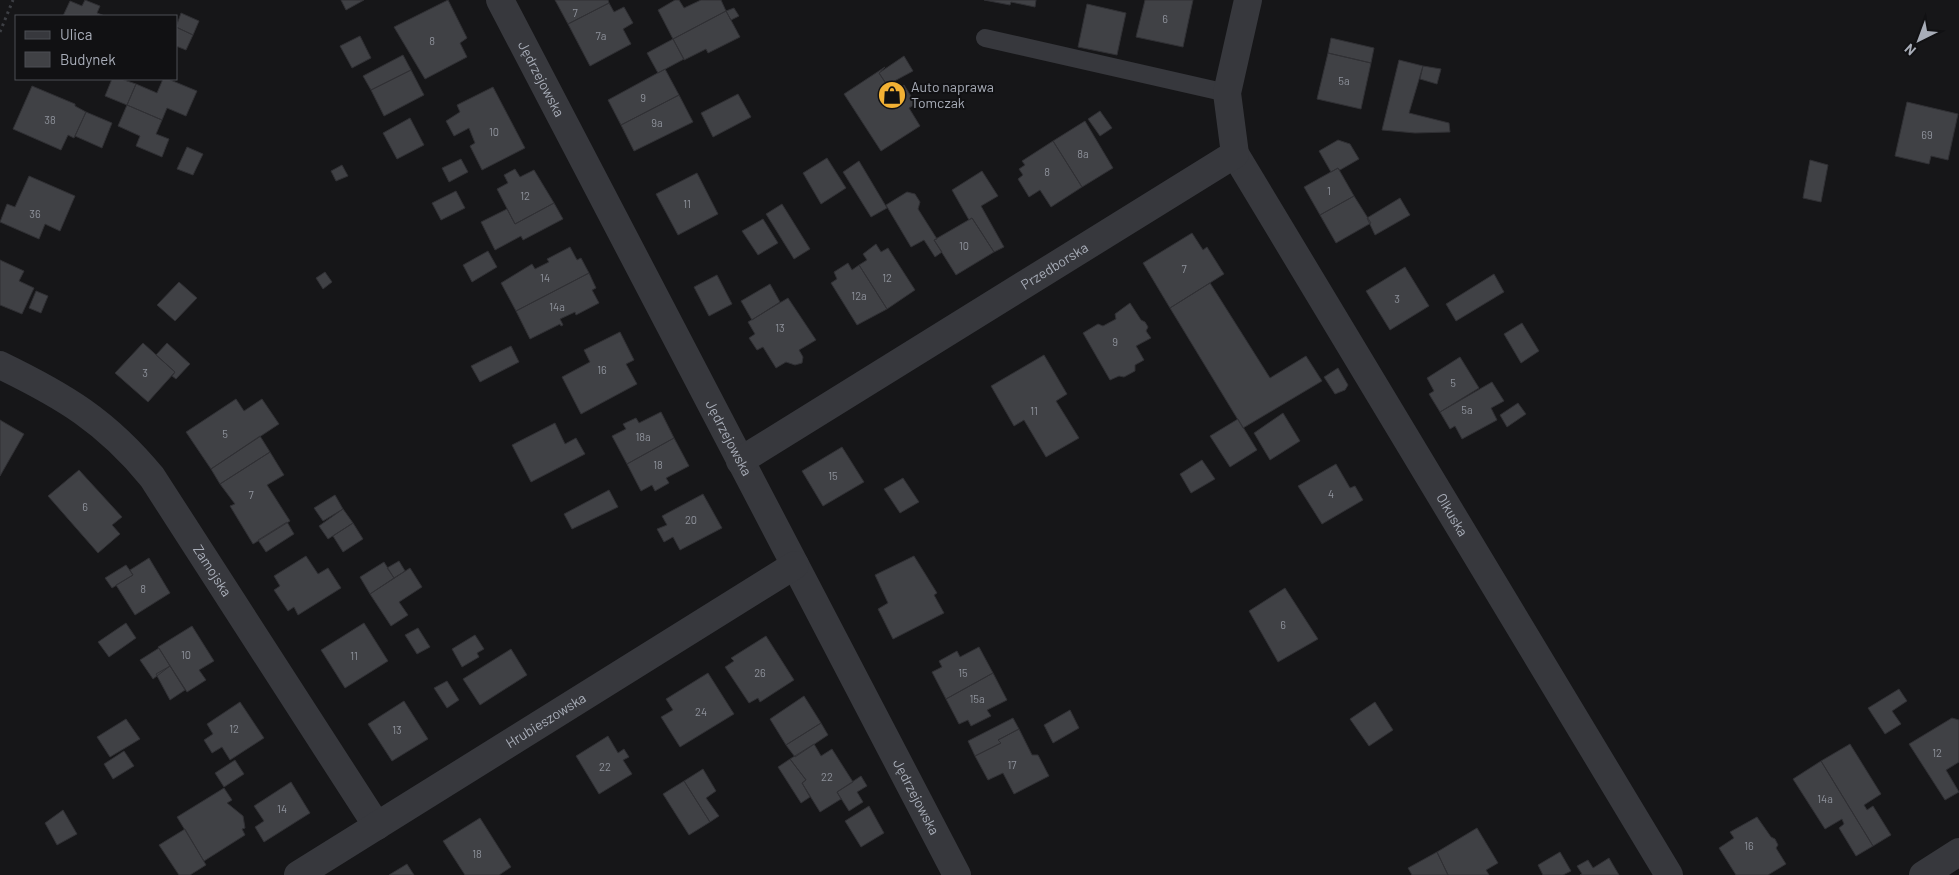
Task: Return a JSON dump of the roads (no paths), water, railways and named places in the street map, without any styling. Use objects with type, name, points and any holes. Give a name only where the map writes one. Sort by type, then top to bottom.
[{"type":"street","name":"Jędrzejowska","points":[[500,0],[957,875]]},
{"type":"street","points":[[1235,154],[1227,93],[1248,0]]},
{"type":"street","name":"Przedborska","points":[[740,461],[1235,154]]},
{"type":"street","name":"Olkuska","points":[[1235,154],[1670,875]]},
{"type":"street","name":"Zamojska","points":[[0,365],[52,390],[79,407],[125,446],[152,477],[376,826]]},
{"type":"street","name":"Hrubieszowska","points":[[298,875],[505,748],[795,565]]},
{"type":"street","points":[[1923,875],[1959,852]]},
{"type":"lane","points":[[985,38],[1227,93]]},
{"type":"place","name":"Auto naprawa Tomczak","points":[[892,95]]}]
